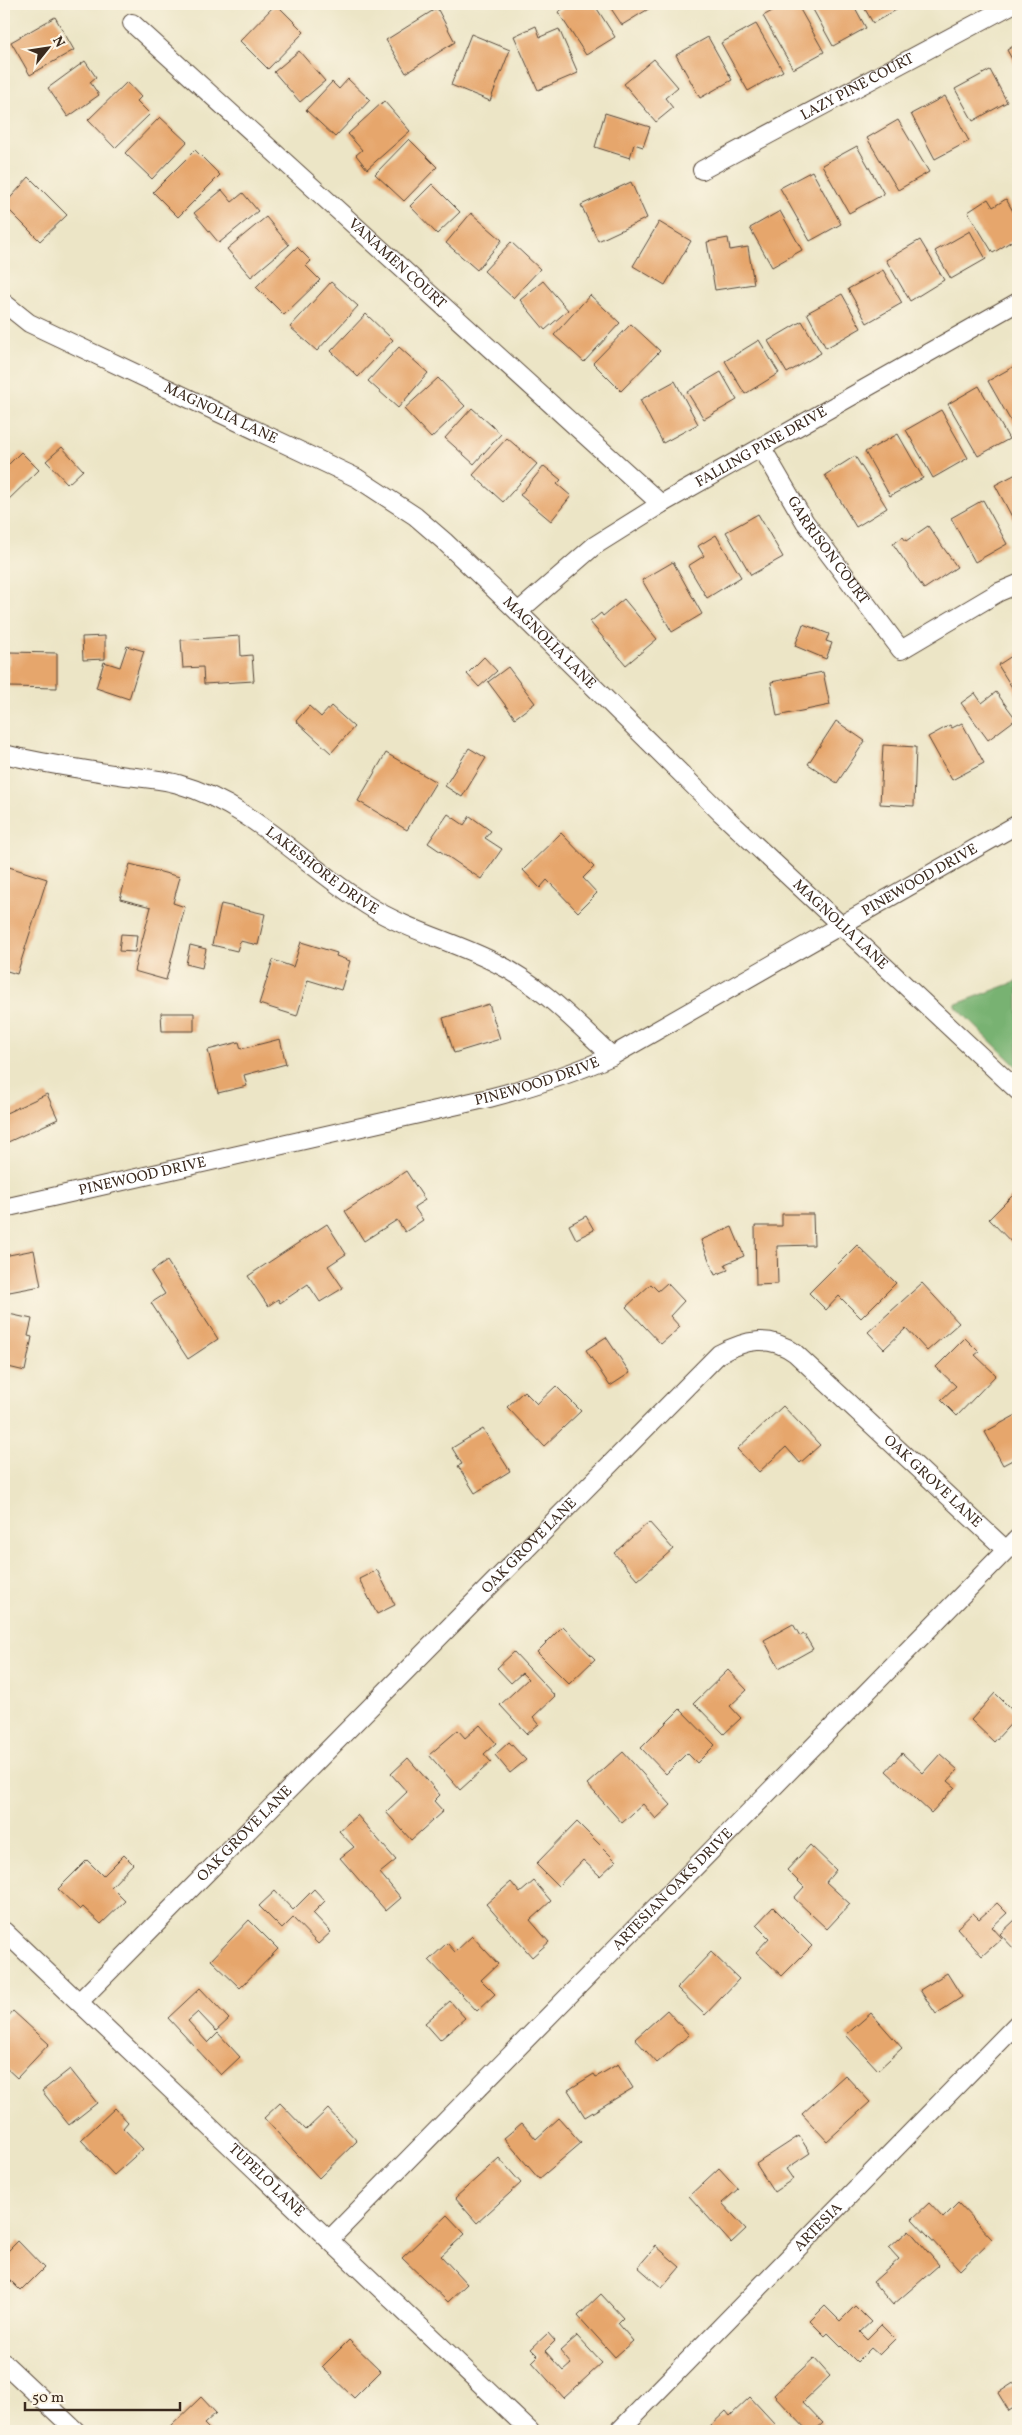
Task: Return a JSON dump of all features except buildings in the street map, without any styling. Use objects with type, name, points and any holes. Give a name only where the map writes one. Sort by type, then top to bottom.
[{"type":"street","name":"LAZY PINE COURT","points":[[702,170],[1013,4]]},
{"type":"street","name":"VANAMEN COURT","points":[[132,23],[661,504]]},
{"type":"street","name":"FALLING PINE DRIVE","points":[[518,612],[594,546],[661,504],[1018,302]]},
{"type":"street","name":"MAGNOLIA LANE","points":[[4,303],[30,323],[357,478],[390,498],[444,540],[721,813],[842,924],[1018,1091]]},
{"type":"street","name":"GARRISON COURT","points":[[762,448],[805,522],[901,650],[999,592],[1018,584]]},
{"type":"street","name":"LAKESHORE DRIVE","points":[[4,754],[39,763],[178,784],[225,803],[252,818],[369,906],[407,925],[462,946],[501,965],[540,992],[612,1056]]},
{"type":"street","name":"PINEWOOD DRIVE","points":[[4,1208],[489,1098],[572,1073],[612,1056],[1018,824]]},
{"type":"street","name":"OAK GROVE LANE","points":[[79,2002],[719,1354],[734,1346],[759,1340],[773,1341],[794,1353],[1012,1544]]},
{"type":"street","name":"ARTESIAN OAKS DRIVE","points":[[329,2240],[1012,1544]]},
{"type":"street","name":"TUPELO LANE","points":[[4,1931],[530,2431]]},
{"type":"street","name":"ARTESIA","points":[[619,2431],[1018,2024]]},
{"type":"street","points":[[4,2363],[76,2431]]},
{"type":"green space","points":[[1018,981],[1018,1068],[954,1005]]}]
